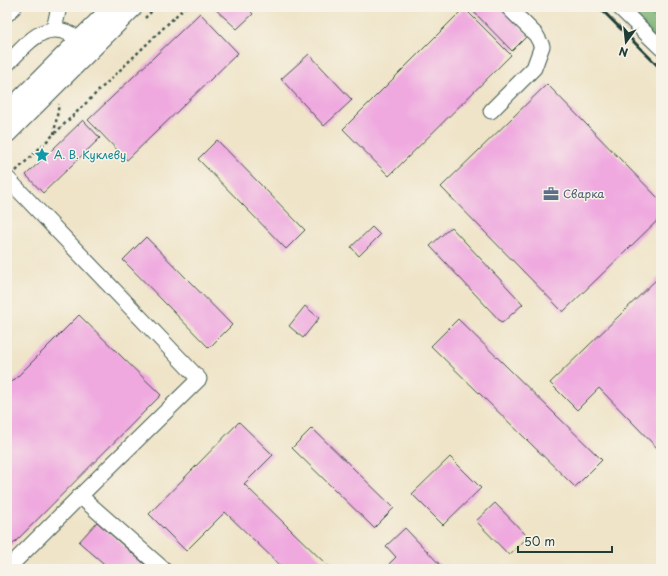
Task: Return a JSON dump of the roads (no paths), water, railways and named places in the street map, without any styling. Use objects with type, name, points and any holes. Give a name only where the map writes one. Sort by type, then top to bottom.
[{"type":"main road","points":[[7,133],[85,45],[114,7]]},
{"type":"main road","points":[[7,113],[85,45],[133,7]]},
{"type":"lane","points":[[7,14],[14,7]]},
{"type":"lane","points":[[54,29],[59,7]]},
{"type":"lane","points":[[491,111],[534,68],[542,46],[536,35],[508,7]]},
{"type":"lane","points":[[619,7],[661,48]]},
{"type":"lane","points":[[7,64],[31,40],[44,31],[54,29],[64,31],[72,34],[85,45]]},
{"type":"lane","points":[[7,178],[199,379],[7,569]]},
{"type":"lane","points":[[80,496],[163,569]]},
{"type":"railway","points":[[599,7],[661,69]]},
{"type":"place","name":"А. В. Куклеву","points":[[42,155]]},
{"type":"place","name":"Сварка","points":[[551,194]]}]
